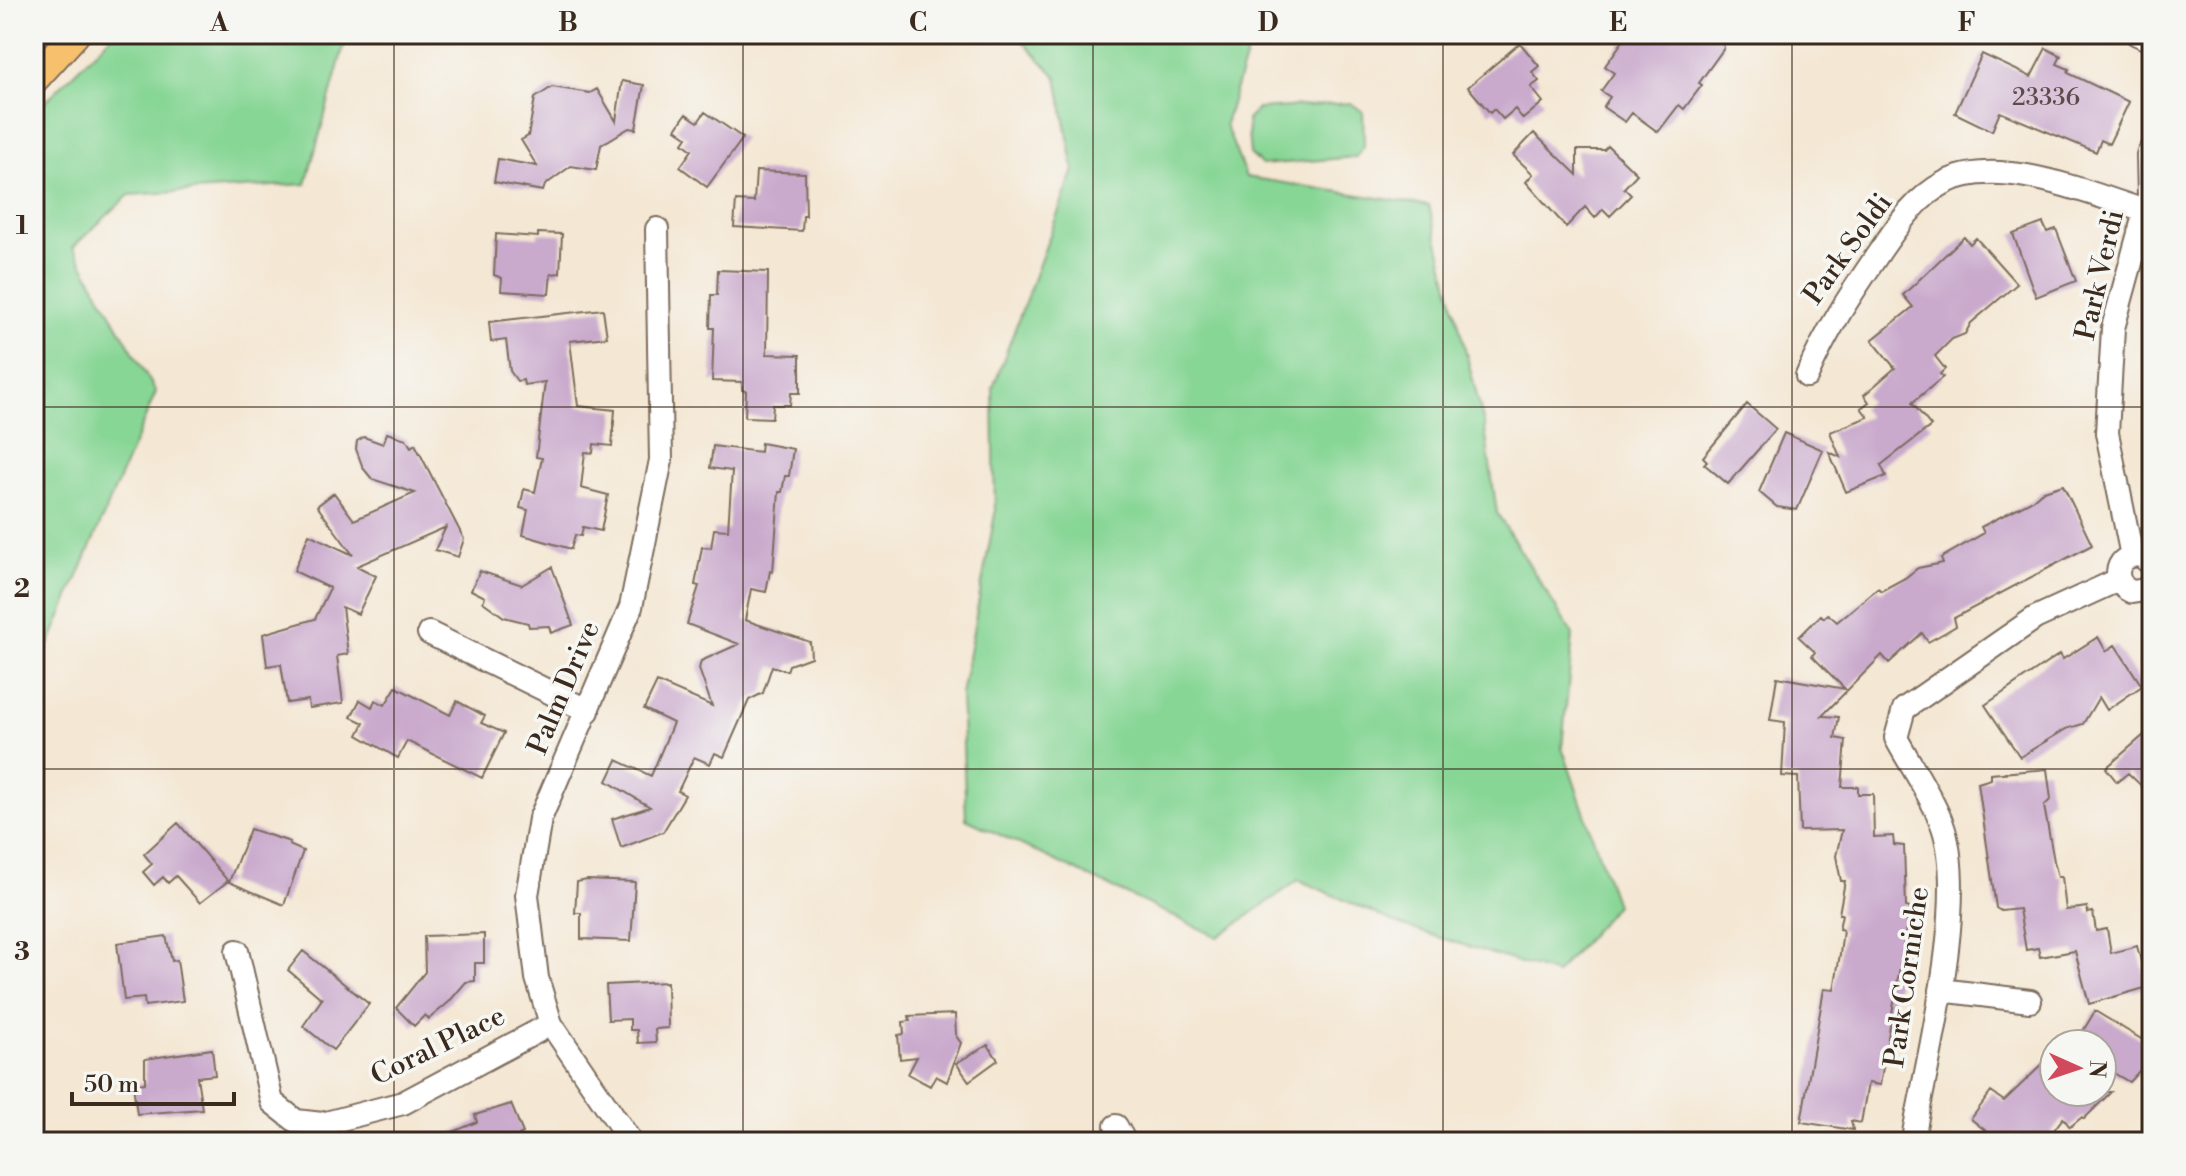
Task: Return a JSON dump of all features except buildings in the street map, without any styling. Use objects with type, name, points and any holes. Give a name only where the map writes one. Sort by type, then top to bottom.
[{"type":"main road","points":[[34,79],[75,34]]},
{"type":"street","points":[[2137,34],[2152,41]]},
{"type":"street","name":"Park Verdi","points":[[2118,580],[2120,563],[2142,561],[2107,433],[2113,328],[2149,201],[2148,155],[2152,147]]},
{"type":"street","name":"Park Soldi","points":[[1807,376],[1827,329],[1897,227],[1923,198],[1946,181],[1988,173],[2032,176],[2149,201]]},
{"type":"street","name":"Palm Drive","points":[[631,1142],[551,1024],[537,978],[527,895],[540,819],[631,607],[661,460],[657,229]]},
{"type":"street","points":[[2118,580],[2132,592],[2150,592]]},
{"type":"street","name":"Park Corniche","points":[[1914,1133],[1941,990],[1952,883],[1943,826],[1896,738],[1904,709],[2035,618],[2118,580]]},
{"type":"street","points":[[429,633],[588,711]]},
{"type":"street","name":"Coral Place","points":[[237,951],[272,1102],[296,1121],[322,1124],[403,1103],[551,1024]]},
{"type":"street","points":[[1941,990],[2030,1001]]},
{"type":"green space","points":[[113,34],[347,34],[306,184],[129,195],[73,247],[156,392],[34,680],[34,113]]},
{"type":"green space","points":[[1016,34],[1230,34],[1247,52],[1225,124],[1246,177],[1429,206],[1484,424],[1497,513],[1573,635],[1562,747],[1616,905],[1556,974],[1403,926],[1299,880],[1218,937],[966,819],[961,695],[995,514],[993,388],[1074,170],[1057,77]]},
{"type":"green space","points":[[1351,103],[1363,112],[1364,146],[1356,157],[1262,165],[1250,154],[1247,120],[1258,109]]}]
